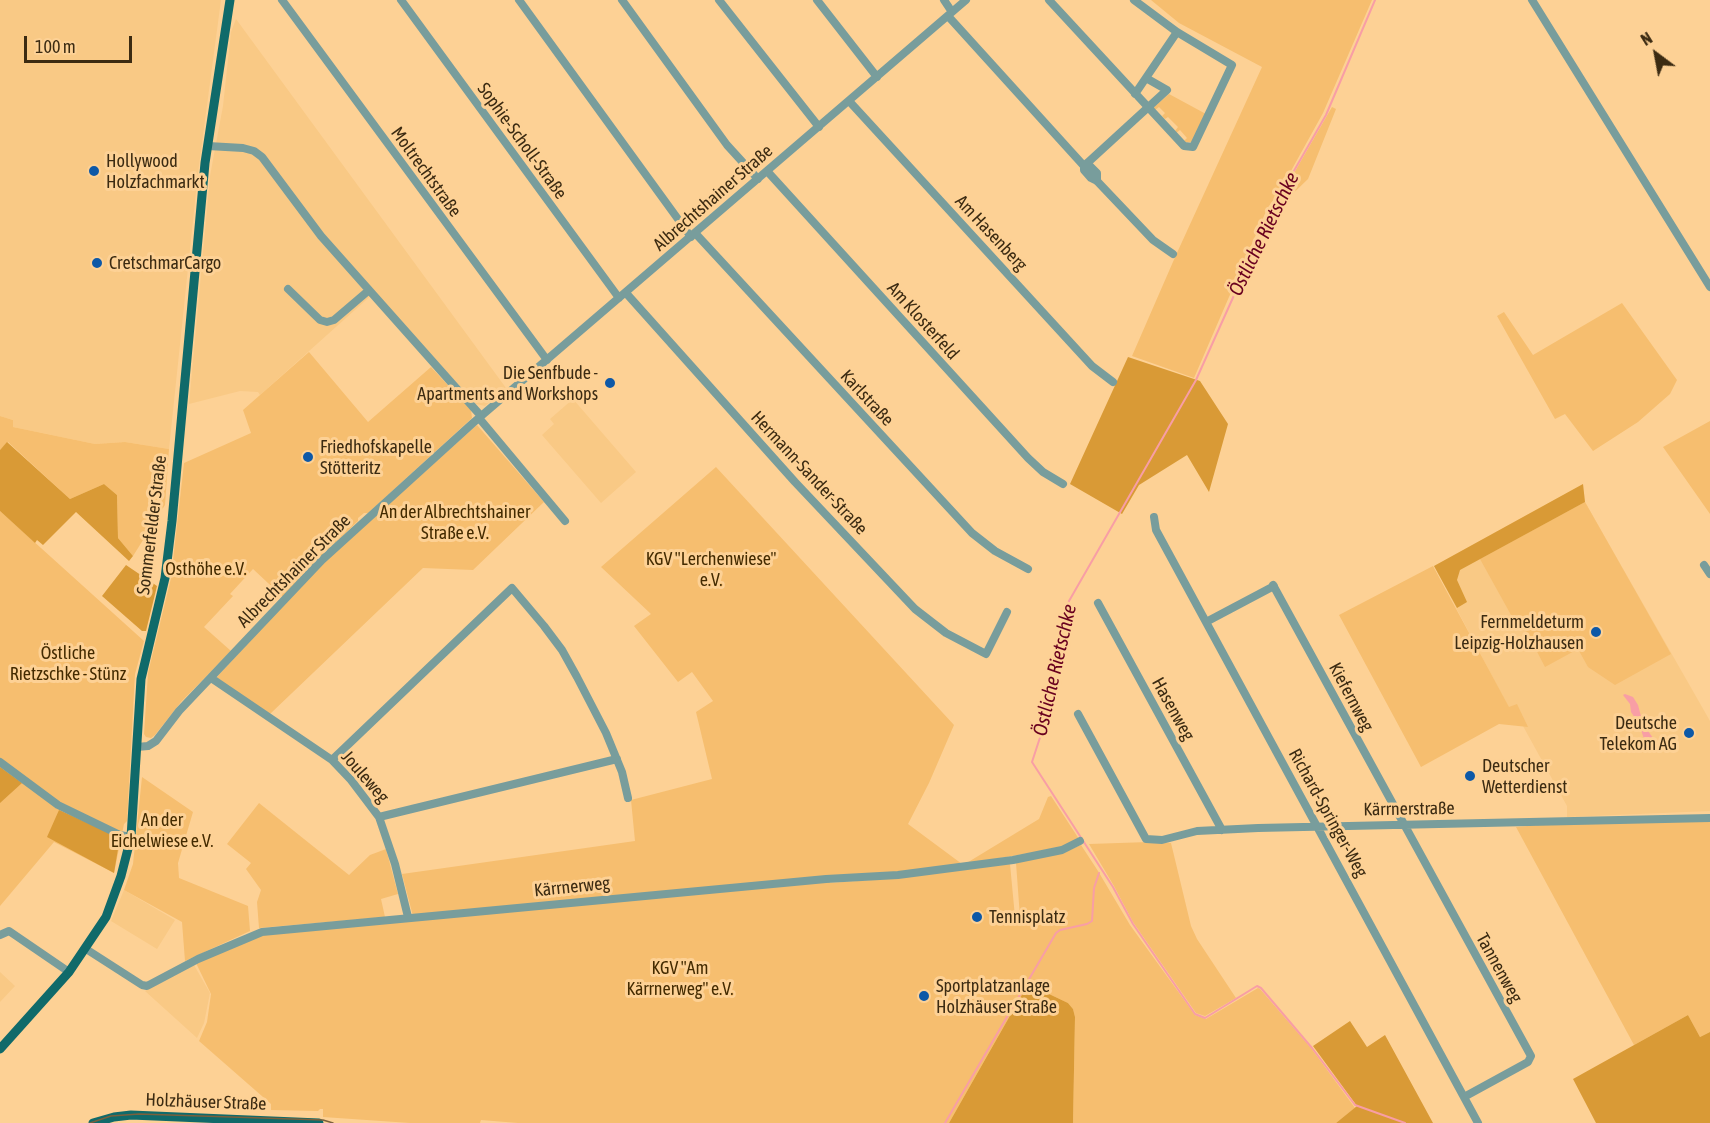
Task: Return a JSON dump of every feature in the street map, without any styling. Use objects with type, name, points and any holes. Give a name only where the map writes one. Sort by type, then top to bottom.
[{"type":"main road","name":"Sommerfelder Straße","points":[[0,1049],[69,972],[106,917],[117,890],[131,837],[141,679],[165,578],[207,146],[230,0]]},
{"type":"main road","name":"Holzhäuser Straße","points":[[93,1123],[114,1117],[131,1116],[319,1123]]},
{"type":"street","name":"Moltrechtstraße","points":[[282,0],[547,360]]},
{"type":"street","name":"Sophie-Scholl-Straße","points":[[401,0],[623,296]]},
{"type":"street","name":"Karlstraße","points":[[519,0],[693,236],[972,533],[994,551],[1028,569]]},
{"type":"street","points":[[622,0],[727,145],[758,179]]},
{"type":"street","points":[[719,0],[819,127]]},
{"type":"street","points":[[817,0],[877,77]]},
{"type":"street","points":[[944,0],[950,14],[1086,165]]},
{"type":"street","name":"Albrechtshainer Straße","points":[[137,747],[148,746],[156,741],[179,711],[322,560],[480,417],[966,0]]},
{"type":"street","points":[[1049,0],[1184,146],[1193,147],[1232,65],[1177,32],[1134,0]]},
{"type":"street","points":[[1532,0],[1710,287]]},
{"type":"street","points":[[1134,94],[1177,32]]},
{"type":"street","points":[[1146,78],[1167,90],[1086,165],[1084,170],[1153,240],[1173,254]]},
{"type":"street","name":"Am Hasenberg","points":[[849,100],[1092,366],[1113,382]]},
{"type":"street","points":[[207,146],[243,148],[254,151],[262,158],[321,236],[480,417],[566,520]]},
{"type":"street","name":"Am Klosterfeld","points":[[767,171],[1028,458],[1043,472],[1063,484]]},
{"type":"street","points":[[288,289],[320,320],[327,322],[334,320],[368,291]]},
{"type":"street","name":"Hermann-Sander-Straße","points":[[623,296],[915,609],[946,633],[986,654],[1007,612]]},
{"type":"street","name":"Richard-Springer-Weg","points":[[1154,518],[1156,530],[1478,1123]]},
{"type":"street","points":[[1704,565],[1710,574]]},
{"type":"street","name":"Kiefernweg","points":[[1206,622],[1274,585],[1403,824]]},
{"type":"street","points":[[332,759],[512,588],[529,606],[562,650],[592,704],[616,759],[628,798]]},
{"type":"street","name":"Hasenweg","points":[[1098,603],[1222,830]]},
{"type":"street","name":"Jouleweg","points":[[211,678],[332,759],[351,780],[379,817],[395,864],[408,917]]},
{"type":"street","name":"Kärrnerstraße","points":[[1078,714],[1146,839],[1162,840],[1184,834],[1222,830],[1318,826],[1710,818]]},
{"type":"street","points":[[379,817],[616,759]]},
{"type":"street","points":[[0,762],[58,805],[120,835],[131,837]]},
{"type":"street","name":"Tannenweg","points":[[1403,824],[1531,1056],[1528,1062],[1464,1096]]},
{"type":"street","name":"Kärrnerweg","points":[[86,949],[147,986],[198,959],[262,932],[826,879],[898,875],[1013,860],[1062,850],[1080,841]]},
{"type":"street","points":[[0,935],[9,931],[69,972]]},
{"type":"shaded area","points":[[0,0],[221,0],[198,173],[169,449],[125,442],[95,444],[13,427],[13,420],[0,416]]},
{"type":"shaded area","points":[[236,19],[506,388],[485,406],[476,404],[375,292],[260,395],[258,392],[240,391],[189,404],[210,176],[223,106],[231,32]]},
{"type":"shaded area","points":[[1128,357],[1200,381],[1228,424],[1209,492],[1187,455],[1139,485],[1122,514],[1070,484]]},
{"type":"shaded area","points":[[573,399],[636,472],[601,503],[542,435],[554,424],[550,419]]},
{"type":"shaded area","points":[[7,442],[70,499],[104,484],[117,495],[118,538],[133,556],[129,561],[76,512],[43,545],[37,540],[35,543],[0,511],[0,450]]},
{"type":"shaded area","name":"Deutsche Telekom AG","points":[[1583,484],[1585,502],[1710,721],[1710,811],[1567,817],[1567,806],[1523,726],[1509,708],[1434,566]]},
{"type":"shaded area","points":[[1583,484],[1585,502],[1460,570],[1457,580],[1467,602],[1457,608],[1434,566]]},
{"type":"shaded area","points":[[126,565],[157,586],[146,631],[142,631],[102,596]]},
{"type":"shaded area","points":[[1623,695],[1633,697],[1638,705],[1643,724],[1658,745],[1656,749],[1644,739],[1639,724],[1631,712],[1630,704]]},
{"type":"shaded area","points":[[0,767],[22,783],[0,803]]},
{"type":"shaded area","points":[[59,810],[114,835],[118,841],[118,849],[114,873],[47,837]]},
{"type":"shaded area","points":[[124,890],[175,920],[157,949],[111,921]]},
{"type":"shaded area","points":[[194,965],[210,993],[204,1023],[197,1038],[145,991]]},
{"type":"shaded area","points":[[0,972],[15,986],[0,1002]]},
{"type":"shaded area","points":[[1028,984],[1068,1003],[1073,1009],[1075,1017],[1073,1123],[949,1123]]},
{"type":"shaded area","points":[[1688,1015],[1700,1037],[1710,1032],[1710,1123],[1596,1123],[1573,1079]]},
{"type":"shaded area","points":[[1350,1021],[1367,1047],[1385,1035],[1433,1123],[1336,1123],[1357,1106],[1313,1046]]},
{"type":"green space","points":[[1151,0],[1372,0],[1323,113],[1281,189],[1267,209],[1194,378],[1132,356],[1262,67],[1179,23]]},
{"type":"green space","points":[[1169,94],[1206,114],[1192,142],[1183,142],[1187,138],[1180,130],[1176,133],[1178,127],[1168,117],[1165,119],[1162,116],[1165,113],[1159,107],[1155,110],[1153,108]]},
{"type":"green space","points":[[1332,107],[1336,109],[1308,179],[1276,210],[1282,194]]},
{"type":"green space","points":[[1622,303],[1677,380],[1670,394],[1638,422],[1593,451],[1565,414],[1555,419],[1497,316],[1504,312],[1533,355]]},
{"type":"green space","name":"Osthöhe e.V.","points":[[309,352],[368,422],[431,367],[471,410],[472,418],[368,513],[358,518],[358,521],[283,597],[253,569],[230,594],[233,596],[204,627],[231,651],[181,702],[155,735],[151,738],[146,737],[144,734],[148,673],[171,578],[184,463],[251,433],[243,410]]},
{"type":"green space","points":[[0,416],[13,420],[13,427],[95,444],[125,442],[169,449],[165,505],[133,556],[118,538],[117,495],[104,484],[70,499],[8,442],[0,450]]},
{"type":"green space","points":[[1710,421],[1710,514],[1663,447]]},
{"type":"green space","name":"An der Albrechtshainer Straße e.V.","points":[[477,425],[544,502],[473,570],[423,568],[270,714],[216,678],[323,562]]},
{"type":"green space","points":[[716,467],[954,725],[908,824],[962,864],[896,873],[828,878],[830,883],[898,878],[1010,864],[1015,917],[1020,917],[1016,863],[1081,845],[1130,925],[1195,1015],[1206,1019],[1258,988],[1260,989],[1311,1048],[1355,1108],[1336,1123],[1073,1123],[1075,1017],[1073,1009],[1068,1003],[1028,984],[949,1123],[518,1123],[481,1120],[480,1123],[410,1123],[323,1117],[323,1109],[318,1111],[271,1110],[271,1104],[199,1041],[207,1022],[211,994],[196,963],[255,936],[414,920],[402,874],[635,841],[631,800],[712,779],[696,712],[713,701],[692,672],[678,682],[634,626],[651,614],[601,567]]},
{"type":"green space","points":[[1585,502],[1671,654],[1615,685],[1588,667],[1578,649],[1545,667],[1522,623],[1516,624],[1480,559]]},
{"type":"green space","name":"Östliche Rietzschke - Stünz","points":[[0,511],[144,641],[135,674],[127,821],[124,824],[114,873],[54,842],[0,906]]},
{"type":"green space","points":[[1433,566],[1509,707],[1517,704],[1528,727],[1499,724],[1421,767],[1339,615]]},
{"type":"green space","name":"An der Eichelwiese e.V.","points":[[142,777],[193,812],[178,863],[179,878],[248,906],[250,931],[185,961],[182,922],[124,890],[133,864]]},
{"type":"green space","points":[[1051,796],[1079,839],[1063,846],[965,864],[1039,819],[1048,797]]},
{"type":"green space","points":[[259,803],[349,875],[370,855],[386,849],[398,894],[381,899],[385,917],[259,928],[257,902],[261,890],[246,869],[251,863],[227,844]]},
{"type":"green space","points":[[1576,822],[1710,822],[1710,1032],[1700,1037],[1688,1015],[1634,1045],[1516,827]]},
{"type":"green space","points":[[1171,843],[1191,926],[1197,939],[1236,998],[1205,1016],[1196,1013],[1133,922],[1089,844]]},
{"type":"waterway","name":"Östliche Rietschke","points":[[1375,0],[1326,115],[1275,204],[1196,380],[1069,601],[1053,675],[1050,707],[1032,762],[1113,887],[1133,924],[1195,1014],[1205,1018],[1257,986],[1261,988],[1312,1048],[1355,1105],[1405,1123]]},
{"type":"waterway","points":[[945,1123],[1056,933],[1092,921],[1094,888],[1099,873]]},
{"type":"tram line","points":[[90,1123],[111,1116],[139,1114],[323,1120],[333,1123]]},
{"type":"place","name":"Hollywood Holzfachmarkt","points":[[94,171]]},
{"type":"place","name":"CretschmarCargo","points":[[97,263]]},
{"type":"place","name":"Die Senfbude - Apartments and Workshops","points":[[610,383]]},
{"type":"place","name":"Friedhofskapelle Stötteritz","points":[[308,457]]},
{"type":"place","name":"Fernmeldeturm Leipzig-Holzhausen","points":[[1596,632]]},
{"type":"place","name":"Deutsche Telekom AG","points":[[1689,733]]},
{"type":"place","name":"Deutscher Wetterdienst","points":[[1470,776]]},
{"type":"place","name":"Tennisplatz","points":[[977,917]]},
{"type":"place","name":"Sportplatzanlage Holzhäuser Straße","points":[[924,996]]},
{"type":"park label","name":"KGV \"Lerchenwiese\" e.V.","points":[[711,569]]},
{"type":"park label","name":"KGV \"Am Kärrnerweg\" e.V.","points":[[680,978]]}]
